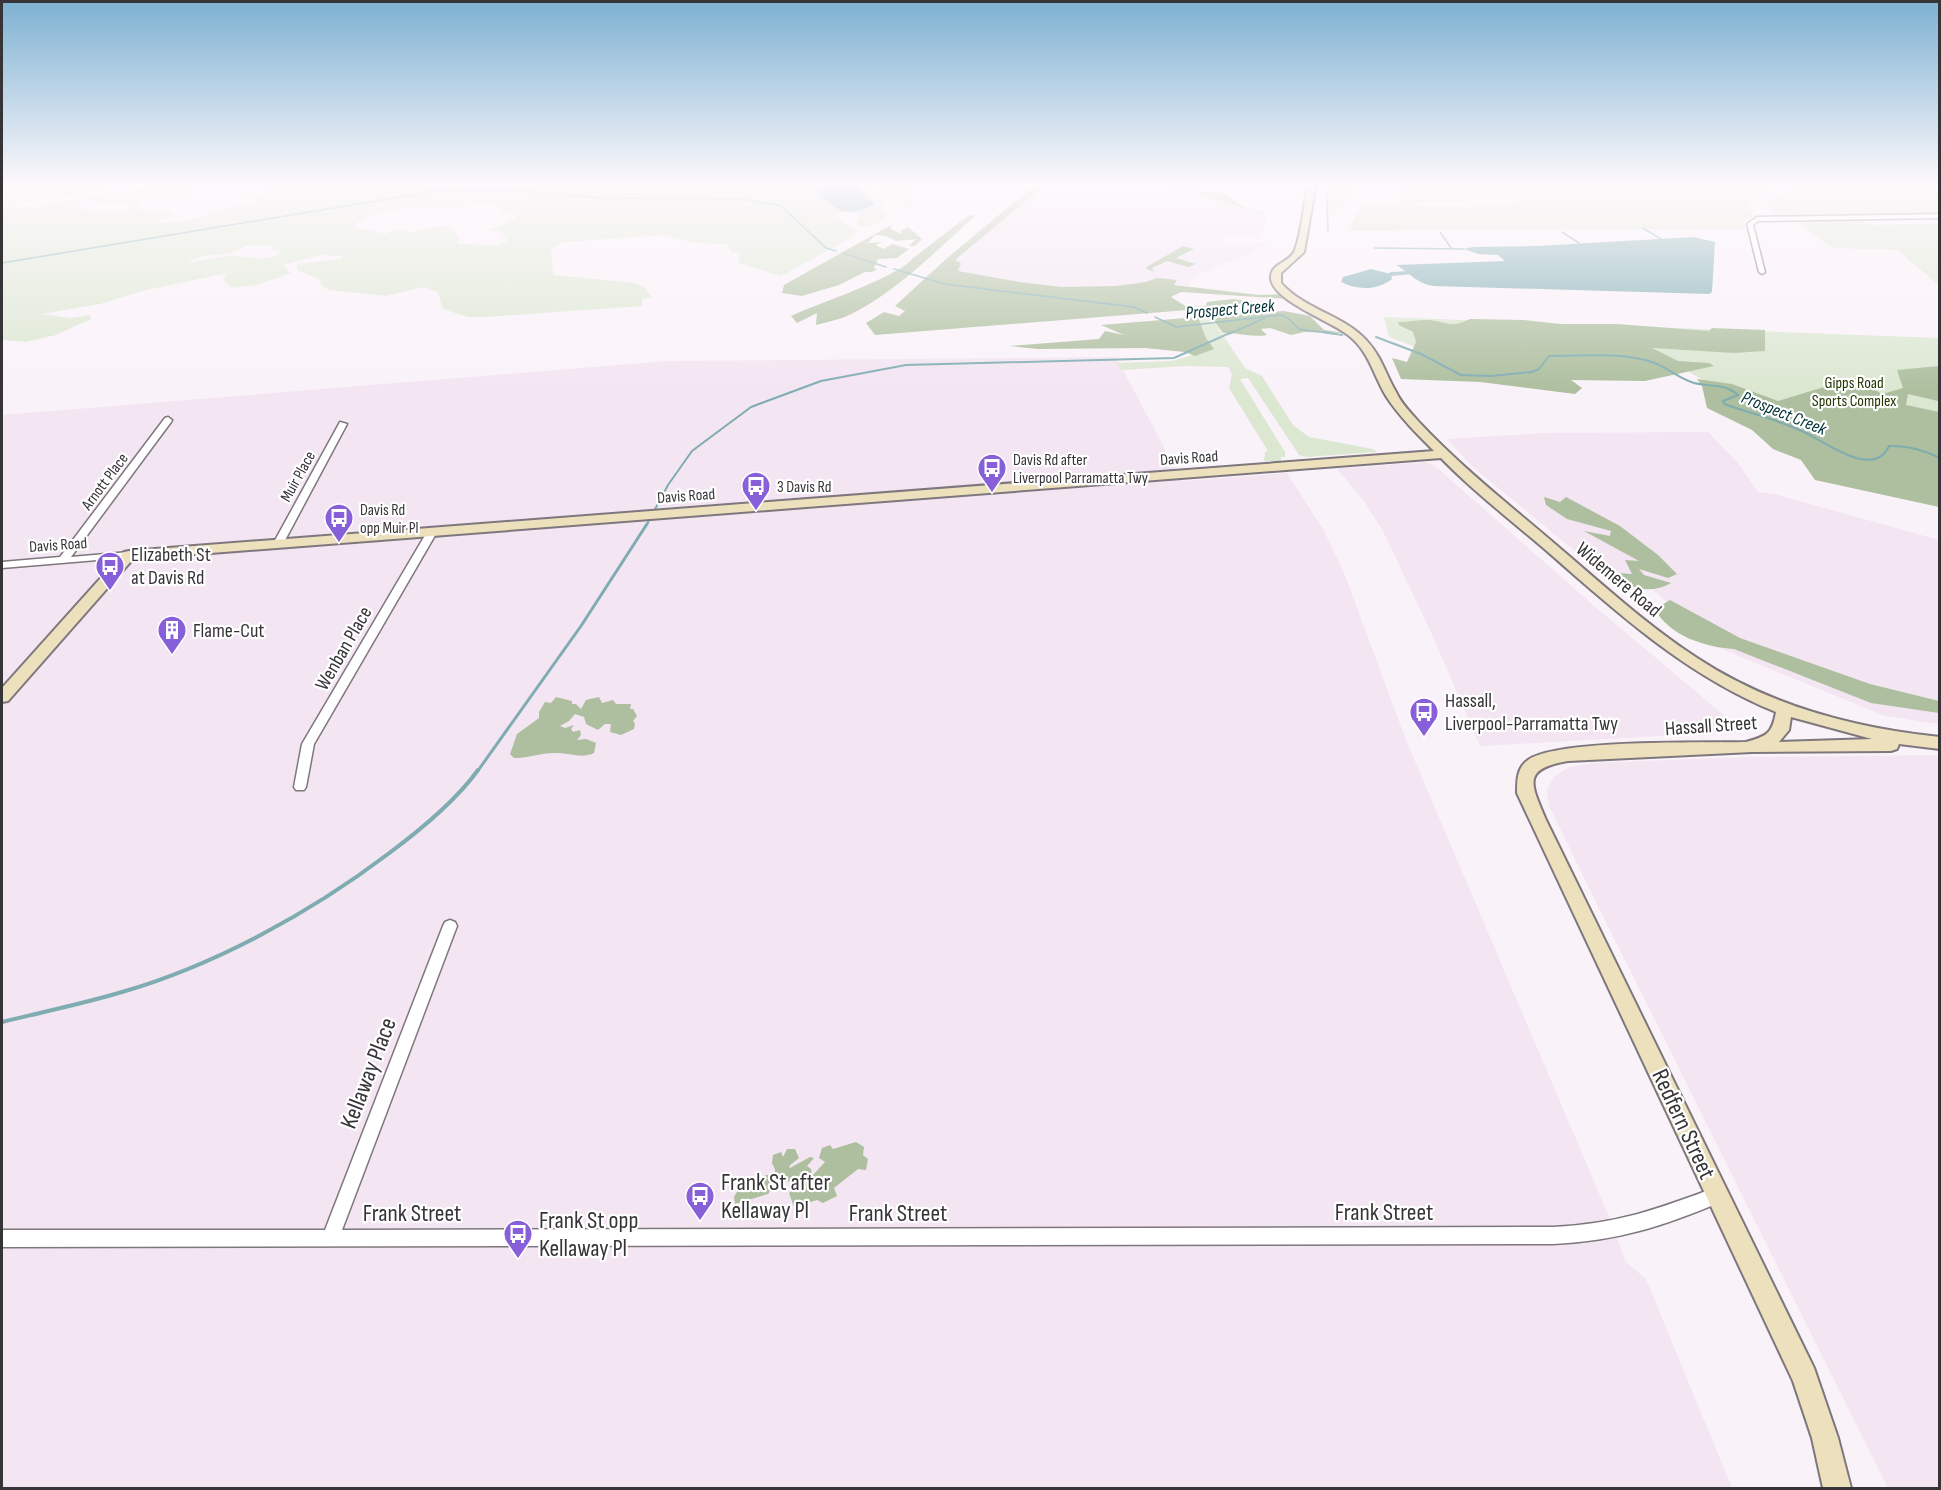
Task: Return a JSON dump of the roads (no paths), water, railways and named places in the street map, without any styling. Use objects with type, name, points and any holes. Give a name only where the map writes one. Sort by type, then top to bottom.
[{"type":"street","points":[[1298,253],[1278,270],[1275,278],[1281,291],[1317,310]]},
{"type":"street","points":[[1309,253],[1304,259],[1288,269],[1282,279],[1292,293],[1317,310]]},
{"type":"street","points":[[1757,253],[1762,272]]},
{"type":"street","name":"Widemere Road","points":[[1317,310],[1352,330],[1376,354],[1390,394],[1434,447],[1445,454],[1479,486],[1655,634],[1717,677],[1784,709]]},
{"type":"street","name":"Arnott Place","points":[[63,560],[168,420]]},
{"type":"street","name":"Muir Place","points":[[278,544],[343,424]]},
{"type":"street","name":"Davis Road","points":[[2,565],[1445,454]]},
{"type":"street","name":"Wenban Place","points":[[300,787],[308,744],[432,532]]},
{"type":"street","points":[[2,697],[129,555]]},
{"type":"street","name":"Hassall Street","points":[[1532,766],[1544,759],[1568,755],[1746,748],[1768,742],[1780,730],[1784,709],[1837,726],[1892,739],[1940,744]]},
{"type":"street","points":[[1746,748],[1940,744]]},
{"type":"street","name":"Redfern Street","points":[[1532,766],[1525,777],[1526,793],[1537,820],[1805,1377],[1826,1438],[1838,1488]]},
{"type":"street","name":"Kellaway Place","points":[[330,1238],[450,926]]},
{"type":"street","name":"Frank Street","points":[[2,1239],[1565,1234],[1610,1230],[1634,1225],[1717,1195]]},
{"type":"water","points":[[1474,253],[1714,253],[1712,292],[1709,294],[1434,286],[1418,280],[1396,265],[1505,261],[1498,255]]},
{"type":"water","points":[[1371,269],[1391,274],[1392,279],[1380,286],[1367,288],[1354,287],[1341,282],[1343,277]]},
{"type":"waterway","name":"Prospect Creek","points":[[2,263],[65,253]]},
{"type":"waterway","name":"Prospect Creek","points":[[843,253],[886,267]]},
{"type":"waterway","name":"Prospect Creek","points":[[894,269],[945,284],[1134,307],[1147,313]]},
{"type":"waterway","points":[[1391,274],[1410,273]]},
{"type":"waterway","name":"Prospect Creek","points":[[1155,317],[1176,327],[1281,315],[1288,318],[1299,329],[1334,334]]},
{"type":"waterway","points":[[1229,334],[1265,318]]},
{"type":"waterway","points":[[646,526],[668,485],[692,451],[751,407],[821,381],[906,365],[1174,358],[1232,332]]},
{"type":"waterway","name":"Prospect Creek","points":[[1324,332],[1342,335]]},
{"type":"waterway","name":"Prospect Creek","points":[[1376,337],[1421,354],[1461,375],[1491,376],[1532,372],[1539,369],[1549,356],[1601,355],[1639,359],[1657,364],[1689,381],[1733,391],[1738,395],[1723,401],[1724,404],[1804,432],[1849,456],[1872,460],[1882,456],[1889,446],[1902,446],[1940,458]]},
{"type":"waterway","points":[[477,772],[581,626],[647,524]]},
{"type":"waterway","points":[[2,1022],[157,981],[261,935],[327,897],[400,845],[448,805],[478,770]]},
{"type":"place","name":"Davis Rd after Liverpool Parramatta Twy","points":[[992,494]]},
{"type":"place","name":"3 Davis Rd","points":[[756,512]]},
{"type":"place","name":"Davis Rd opp Muir Pl","points":[[339,544]]},
{"type":"place","name":"Elizabeth St at Davis Rd","points":[[110,592]]},
{"type":"place","name":"Flame-Cut","points":[[172,656]]},
{"type":"place","name":"Hassall, Liverpool-Parramatta Twy","points":[[1424,738]]},
{"type":"place","name":"Frank St after Kellaway Pl","points":[[700,1222]]},
{"type":"place","name":"Frank St opp Kellaway Pl","points":[[518,1260]]},
{"type":"park label","name":"Gipps Road Sports Complex","points":[[1854,391]]}]
